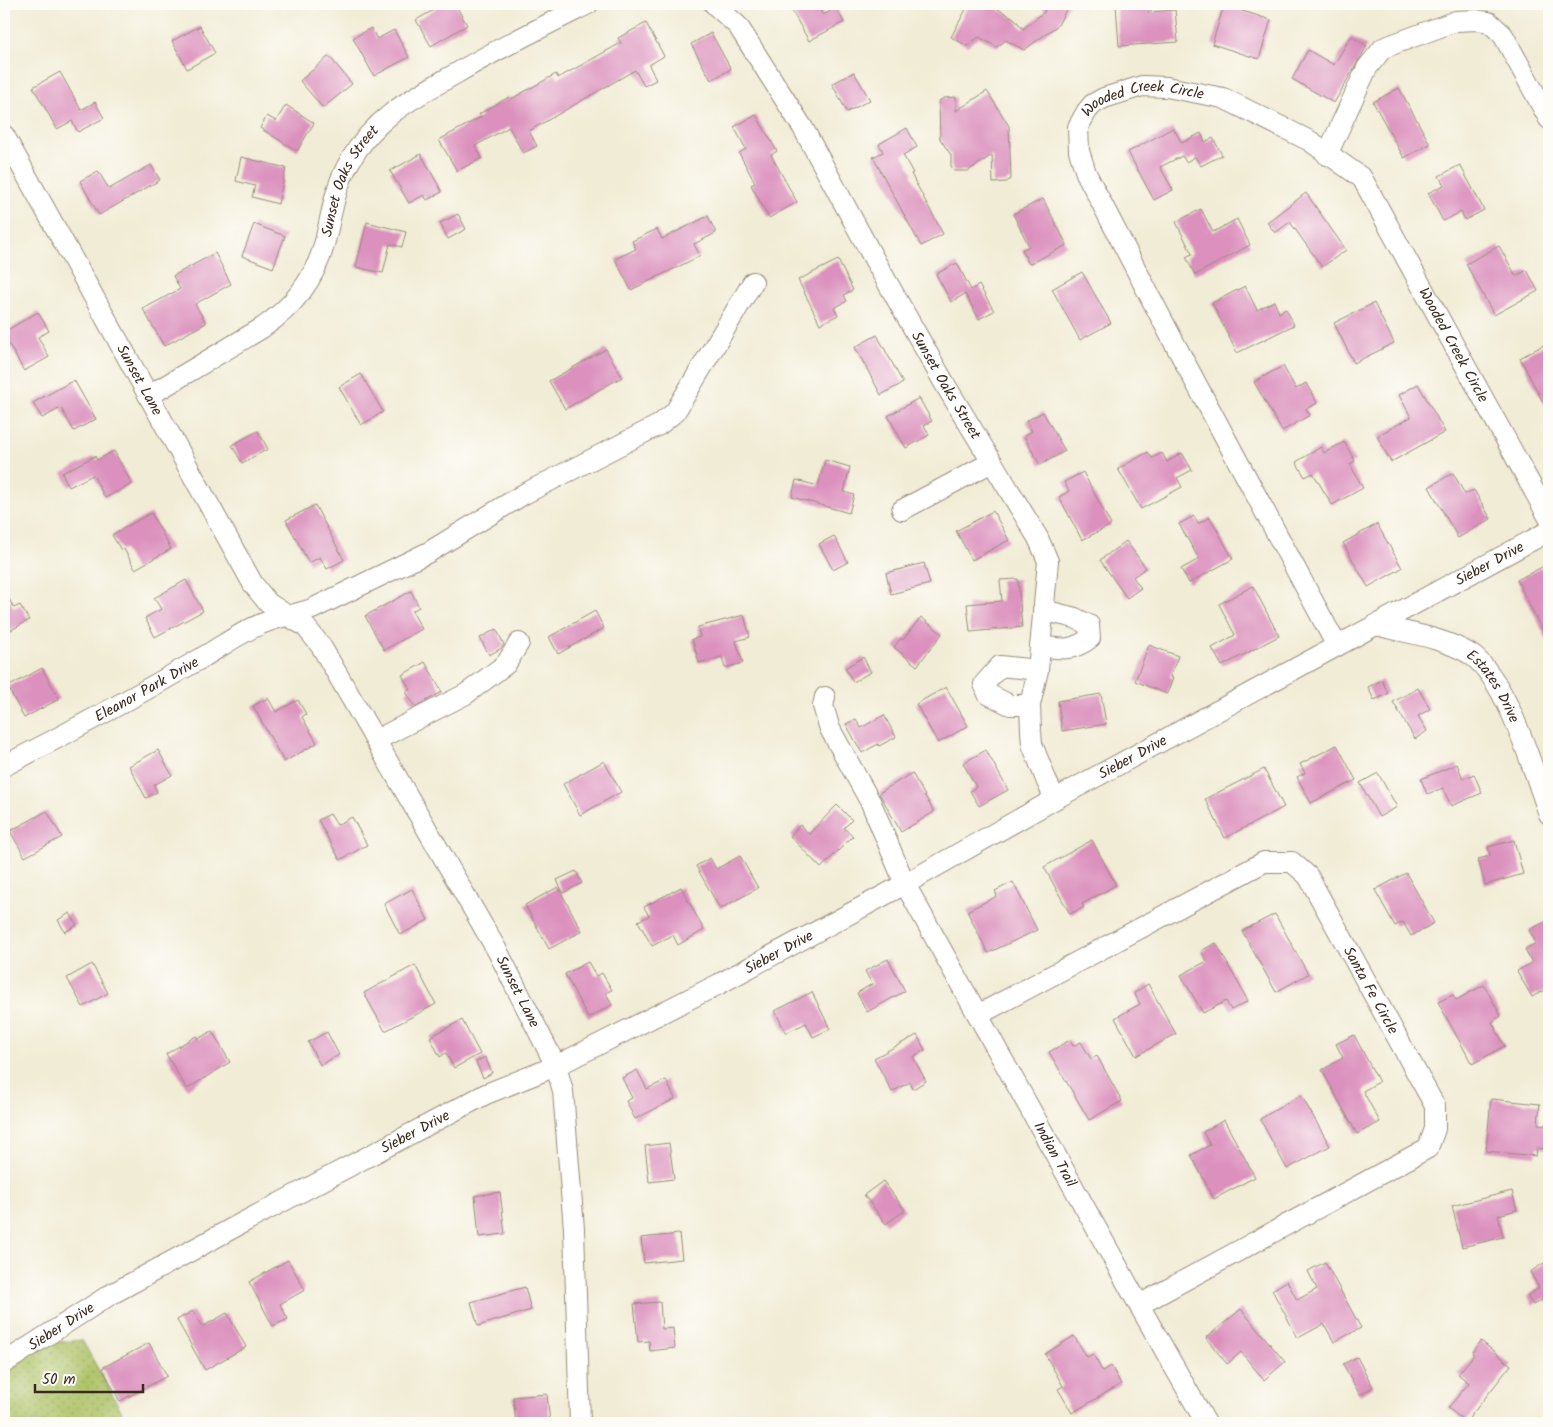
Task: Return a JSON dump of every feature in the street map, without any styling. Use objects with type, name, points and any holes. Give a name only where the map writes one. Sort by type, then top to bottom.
[{"type":"street","name":"Sunset Oaks Street","points":[[150,395],[262,328],[278,317],[299,295],[314,271],[325,242],[331,209],[339,182],[350,161],[373,129],[399,106],[496,50],[588,4]]},
{"type":"street","name":"Sunset Oaks Street","points":[[714,4],[738,26],[803,128],[874,259],[946,386],[1038,538],[1048,561],[1038,670],[1030,705],[1032,744],[1055,799]]},
{"type":"street","points":[[1327,155],[1367,68],[1383,48],[1456,21],[1477,20],[1490,22],[1503,35],[1549,119]]},
{"type":"street","name":"Wooded Creek Circle","points":[[1337,646],[1086,173],[1079,151],[1078,127],[1092,104],[1104,98],[1142,86],[1167,87],[1222,98],[1310,142],[1362,178],[1549,518]]},
{"type":"street","name":"Sunset Lane","points":[[4,135],[150,395],[253,584],[268,603],[305,626],[321,646],[498,952],[556,1066],[563,1091],[574,1229],[580,1423]]},
{"type":"street","points":[[288,616],[312,609],[429,552],[524,494],[668,419],[753,282]]},
{"type":"street","points":[[902,510],[992,462]]},
{"type":"street","name":"Sieber Drive","points":[[4,1363],[108,1296],[234,1228],[486,1094],[556,1066],[677,1006],[905,884],[1055,799],[1549,531]]},
{"type":"street","points":[[1040,646],[1063,649],[1073,648],[1090,638],[1089,625],[1075,618],[1043,610]]},
{"type":"street","name":"Eleanor Park Drive","points":[[5,763],[201,659],[252,627],[274,618],[288,616]]},
{"type":"street","name":"Estates Drive","points":[[1375,625],[1445,642],[1472,655],[1490,673],[1513,714],[1549,814]]},
{"type":"street","points":[[376,740],[466,694],[506,664],[519,642]]},
{"type":"street","points":[[1030,705],[1010,705],[988,694],[984,684],[1000,666],[1038,670]]},
{"type":"street","name":"Indian Trail","points":[[825,697],[823,706],[830,729],[871,804],[905,884],[1206,1423]]},
{"type":"street","name":"Santa Fe Circle","points":[[978,1015],[1264,862],[1292,862],[1308,876],[1435,1106],[1435,1129],[1428,1148],[1139,1305]]},
{"type":"green space","points":[[82,1340],[128,1423],[4,1423],[4,1363],[30,1345]]},
{"type":"building","points":[[434,4],[455,4],[467,25],[431,46],[416,20],[437,8]]},
{"type":"building","points":[[788,4],[817,4],[823,15],[836,8],[844,22],[809,41]]},
{"type":"building","points":[[969,4],[988,4],[1014,18],[1023,29],[1045,11],[1039,4],[1069,4],[1058,25],[1024,50],[1006,40],[997,47],[979,37],[967,46],[951,37]]},
{"type":"building","points":[[1116,4],[1148,4],[1148,12],[1175,10],[1178,42],[1119,46]]},
{"type":"building","points":[[1224,5],[1271,20],[1259,59],[1212,44]]},
{"type":"building","points":[[646,23],[664,56],[649,65],[656,80],[644,86],[635,70],[529,131],[537,146],[523,153],[509,127],[475,146],[482,158],[457,171],[439,140],[481,117],[479,114],[509,97],[511,99],[556,74],[558,78],[621,43],[618,38]]},
{"type":"building","points":[[200,26],[215,53],[187,69],[172,41]]},
{"type":"building","points":[[371,28],[377,39],[394,30],[409,57],[374,76],[353,38]]},
{"type":"building","points":[[711,33],[731,69],[711,80],[691,44]]},
{"type":"building","points":[[1351,36],[1367,46],[1334,103],[1292,79],[1308,50],[1334,65]]},
{"type":"building","points":[[329,56],[352,84],[323,108],[300,81]]},
{"type":"building","points":[[60,72],[81,110],[95,102],[104,118],[78,132],[72,121],[57,129],[33,87]]},
{"type":"building","points":[[854,72],[870,100],[847,112],[832,84]]},
{"type":"building","points":[[1399,88],[1430,144],[1404,158],[1373,102]]},
{"type":"building","points":[[987,91],[1009,126],[1011,179],[1006,182],[993,183],[992,155],[968,171],[954,171],[951,166],[951,155],[940,139],[939,101],[944,98],[956,97],[956,111]]},
{"type":"building","points":[[286,105],[314,123],[297,151],[260,128],[267,116],[276,121]]},
{"type":"building","points":[[756,115],[777,151],[771,155],[797,202],[769,218],[751,185],[755,183],[739,153],[746,149],[734,127]]},
{"type":"building","points":[[907,128],[917,147],[903,155],[943,234],[921,246],[873,157],[883,152],[879,144]]},
{"type":"building","points":[[1173,128],[1182,143],[1201,133],[1205,142],[1213,138],[1222,155],[1201,166],[1195,157],[1186,162],[1182,156],[1160,167],[1173,190],[1154,200],[1128,152]]},
{"type":"building","points":[[421,154],[442,192],[427,200],[424,195],[409,203],[390,171]]},
{"type":"building","points":[[241,157],[286,168],[278,204],[252,197],[255,186],[236,181]]},
{"type":"building","points":[[151,165],[160,180],[99,215],[80,181],[98,171],[109,189]]},
{"type":"building","points":[[1460,165],[1484,210],[1465,220],[1461,212],[1443,221],[1428,193],[1444,185],[1439,176]]},
{"type":"building","points":[[1306,193],[1346,250],[1322,267],[1290,222],[1275,233],[1267,222]]},
{"type":"building","points":[[1043,199],[1067,245],[1029,264],[1022,250],[1029,246],[1013,214]]},
{"type":"building","points":[[1201,209],[1213,232],[1237,219],[1250,245],[1195,275],[1186,257],[1192,254],[1176,222]]},
{"type":"building","points":[[458,214],[466,229],[448,239],[440,223]]},
{"type":"building","points":[[708,216],[716,233],[694,244],[700,256],[631,290],[615,259],[636,249],[632,241],[657,229],[662,239]]},
{"type":"building","points":[[367,222],[406,232],[402,247],[390,244],[383,273],[356,267]]},
{"type":"building","points":[[254,224],[285,236],[273,268],[242,256]]},
{"type":"building","points":[[1499,246],[1516,276],[1527,270],[1538,291],[1494,315],[1466,264]]},
{"type":"building","points":[[215,253],[231,284],[195,304],[206,323],[164,346],[143,309],[180,289],[173,276]]},
{"type":"building","points":[[838,260],[853,290],[844,295],[847,301],[834,308],[838,315],[820,324],[798,280]]},
{"type":"building","points":[[957,263],[971,290],[979,285],[994,311],[979,319],[965,294],[951,302],[936,274]]},
{"type":"building","points":[[1082,272],[1111,323],[1080,340],[1052,289]]},
{"type":"building","points":[[1245,286],[1257,310],[1274,301],[1279,313],[1286,309],[1294,325],[1237,353],[1212,303]]},
{"type":"building","points":[[1374,303],[1394,343],[1354,363],[1334,323]]},
{"type":"building","points":[[38,312],[49,331],[38,337],[49,357],[24,371],[4,332]]},
{"type":"building","points":[[877,335],[903,383],[881,395],[855,347]]},
{"type":"building","points":[[1549,342],[1549,414],[1520,358]]},
{"type":"building","points":[[606,349],[622,377],[565,409],[549,381]]},
{"type":"building","points":[[1283,366],[1296,389],[1306,383],[1317,403],[1306,409],[1310,415],[1282,431],[1254,382]]},
{"type":"building","points":[[361,374],[383,412],[361,425],[339,387]]},
{"type":"building","points":[[74,380],[96,419],[74,431],[61,408],[42,418],[33,403]]},
{"type":"building","points":[[1418,384],[1445,432],[1391,462],[1377,436],[1411,417],[1399,395]]},
{"type":"building","points":[[919,398],[932,421],[924,425],[929,435],[906,448],[888,416]]},
{"type":"building","points":[[1043,412],[1065,451],[1040,465],[1024,436],[1032,431],[1026,421]]},
{"type":"building","points":[[258,431],[268,449],[242,463],[232,445]]},
{"type":"building","points":[[1344,442],[1355,461],[1350,464],[1363,488],[1332,505],[1313,473],[1305,477],[1296,462],[1321,447],[1324,453]]},
{"type":"building","points":[[114,451],[132,484],[105,498],[93,475],[69,487],[62,473],[95,456],[97,460]]},
{"type":"building","points":[[1148,452],[1152,458],[1162,453],[1167,462],[1182,453],[1192,470],[1177,478],[1182,487],[1141,509],[1118,469]]},
{"type":"building","points":[[825,460],[850,467],[844,492],[854,495],[849,513],[792,497],[796,480],[818,486]]},
{"type":"building","points":[[1083,472],[1111,525],[1082,540],[1059,497],[1069,491],[1064,482]]},
{"type":"building","points":[[1453,473],[1465,494],[1474,490],[1491,519],[1458,538],[1429,487]]},
{"type":"building","points":[[315,505],[344,560],[327,569],[320,557],[309,563],[286,520]]},
{"type":"building","points":[[993,511],[1009,540],[972,560],[956,531]]},
{"type":"building","points":[[151,513],[171,549],[135,569],[124,549],[121,550],[112,535]]},
{"type":"building","points":[[1194,516],[1198,524],[1210,517],[1233,559],[1189,583],[1181,569],[1199,559],[1179,524]]},
{"type":"building","points":[[1377,524],[1402,568],[1368,587],[1343,543]]},
{"type":"building","points":[[834,536],[848,562],[833,570],[819,544]]},
{"type":"building","points":[[1126,541],[1146,568],[1133,577],[1141,588],[1127,598],[1100,560]]},
{"type":"building","points":[[924,563],[930,584],[891,594],[886,573]]},
{"type":"building","points":[[1546,565],[1549,572],[1549,644],[1517,580]]},
{"type":"building","points":[[1018,579],[1022,627],[970,632],[967,604],[1002,601],[1000,580]]},
{"type":"building","points":[[186,580],[203,611],[155,637],[145,618],[161,609],[154,598]]},
{"type":"building","points":[[1253,586],[1279,636],[1222,666],[1212,648],[1235,635],[1219,604]]},
{"type":"building","points":[[4,590],[14,608],[20,605],[29,620],[4,634]]},
{"type":"building","points":[[411,591],[419,607],[412,611],[422,629],[384,650],[365,616]]},
{"type":"building","points":[[595,611],[604,628],[558,654],[549,637]]},
{"type":"building","points":[[744,615],[750,637],[736,641],[743,663],[725,668],[722,657],[699,663],[692,639],[700,637],[698,627]]},
{"type":"building","points":[[921,617],[942,634],[917,666],[894,647],[901,638],[903,640]]},
{"type":"building","points":[[496,629],[504,644],[502,648],[489,655],[480,638]]},
{"type":"building","points":[[1149,645],[1178,656],[1170,677],[1173,678],[1167,694],[1135,681]]},
{"type":"building","points":[[863,657],[871,672],[853,682],[845,668]]},
{"type":"building","points":[[425,662],[442,692],[415,707],[406,692],[410,689],[402,675]]},
{"type":"building","points":[[42,668],[59,699],[24,718],[8,687]]},
{"type":"building","points":[[1382,680],[1388,694],[1374,700],[1368,687]]},
{"type":"building","points":[[946,687],[968,726],[938,743],[916,704]]},
{"type":"building","points":[[1418,688],[1430,709],[1418,716],[1427,731],[1415,739],[1393,702]]},
{"type":"building","points":[[1101,694],[1106,724],[1062,731],[1058,701]]},
{"type":"building","points":[[268,698],[276,712],[298,700],[306,714],[302,717],[317,743],[284,762],[253,706]]},
{"type":"building","points":[[884,715],[896,737],[862,753],[846,724],[856,719],[861,728]]},
{"type":"building","points":[[1337,745],[1356,780],[1311,803],[1297,777],[1305,773],[1300,764]]},
{"type":"building","points":[[158,750],[172,775],[154,785],[157,792],[146,798],[129,766]]},
{"type":"building","points":[[986,750],[1008,790],[979,806],[970,791],[976,787],[963,763]]},
{"type":"building","points":[[604,761],[621,792],[580,815],[563,784]]},
{"type":"building","points":[[1457,764],[1463,779],[1474,774],[1482,793],[1451,806],[1443,788],[1427,794],[1421,779]]},
{"type":"building","points":[[1264,769],[1284,807],[1225,838],[1205,799]]},
{"type":"building","points":[[912,773],[934,812],[901,832],[879,793]]},
{"type":"building","points":[[1378,773],[1397,807],[1379,817],[1360,783]]},
{"type":"building","points":[[837,805],[852,820],[844,828],[853,836],[821,868],[790,836],[800,825],[809,834]]},
{"type":"building","points":[[47,811],[62,837],[25,857],[10,831]]},
{"type":"building","points":[[330,814],[337,825],[352,817],[367,845],[340,860],[318,820]]},
{"type":"building","points":[[1092,840],[1116,885],[1082,904],[1084,907],[1070,914],[1044,867]]},
{"type":"building","points":[[1514,840],[1523,874],[1485,885],[1478,859],[1490,856],[1488,847]]},
{"type":"building","points":[[740,856],[758,888],[720,909],[696,866],[710,858],[716,869]]},
{"type":"building","points":[[576,871],[582,883],[563,893],[557,880]]},
{"type":"building","points":[[1406,873],[1434,923],[1411,936],[1403,922],[1395,926],[1375,890]]},
{"type":"building","points":[[1013,882],[1037,930],[988,953],[967,911],[997,896],[995,891]]},
{"type":"building","points":[[558,887],[582,931],[549,949],[525,905]]},
{"type":"building","points":[[681,887],[704,930],[678,945],[673,935],[652,946],[638,921],[649,916],[644,907]]},
{"type":"building","points":[[412,889],[428,920],[400,935],[384,904]]},
{"type":"building","points":[[70,913],[77,925],[65,932],[58,920]]},
{"type":"building","points":[[1275,914],[1308,974],[1276,992],[1242,931]]},
{"type":"building","points":[[1549,920],[1549,988],[1532,997],[1517,971],[1532,963],[1525,949],[1536,943],[1529,930]]},
{"type":"building","points":[[1216,943],[1248,1001],[1231,1010],[1226,1001],[1203,1013],[1181,975],[1207,961],[1201,951]]},
{"type":"building","points":[[888,959],[905,991],[867,1012],[857,993],[872,984],[865,971]]},
{"type":"building","points":[[588,962],[596,976],[602,973],[612,990],[606,993],[612,1005],[588,1018],[565,974]]},
{"type":"building","points":[[92,964],[108,993],[83,1007],[67,978]]},
{"type":"building","points":[[415,965],[436,1004],[385,1031],[364,993]]},
{"type":"building","points":[[1148,984],[1176,1034],[1136,1056],[1115,1018],[1140,1004],[1134,993]]},
{"type":"building","points":[[1484,985],[1501,1016],[1492,1022],[1505,1046],[1472,1064],[1438,1002],[1453,995],[1456,1000]]},
{"type":"building","points":[[812,992],[830,1029],[813,1037],[806,1023],[786,1033],[775,1011]]},
{"type":"building","points":[[462,1020],[480,1054],[454,1068],[446,1053],[440,1057],[430,1037]]},
{"type":"building","points":[[212,1031],[230,1062],[187,1089],[166,1054],[196,1036],[198,1039]]},
{"type":"building","points":[[327,1032],[339,1055],[320,1065],[308,1042]]},
{"type":"building","points":[[917,1035],[925,1050],[913,1057],[926,1081],[913,1089],[910,1082],[892,1092],[874,1058]]},
{"type":"building","points":[[1354,1035],[1379,1082],[1363,1091],[1380,1122],[1357,1134],[1322,1070],[1343,1058],[1336,1044]]},
{"type":"building","points":[[1070,1040],[1073,1046],[1081,1042],[1091,1059],[1097,1056],[1122,1101],[1089,1120],[1049,1052]]},
{"type":"building","points":[[485,1057],[492,1073],[483,1078],[476,1062]]},
{"type":"building","points":[[637,1070],[647,1089],[666,1080],[675,1099],[635,1119],[626,1101],[632,1098],[622,1078]]},
{"type":"building","points":[[1301,1095],[1330,1146],[1287,1169],[1260,1119]]},
{"type":"building","points":[[1491,1099],[1540,1104],[1538,1124],[1548,1125],[1546,1149],[1537,1148],[1536,1156],[1486,1151]]},
{"type":"building","points":[[1224,1120],[1255,1177],[1214,1199],[1191,1155],[1210,1145],[1203,1132]]},
{"type":"building","points":[[669,1143],[674,1179],[649,1182],[645,1146]]},
{"type":"building","points":[[883,1181],[905,1210],[886,1224],[864,1195]]},
{"type":"building","points":[[1512,1191],[1517,1210],[1498,1215],[1503,1237],[1462,1247],[1452,1206]]},
{"type":"building","points":[[500,1192],[505,1234],[479,1237],[475,1196]]},
{"type":"building","points":[[679,1234],[682,1259],[644,1263],[641,1238]]},
{"type":"building","points":[[288,1260],[305,1290],[280,1304],[288,1319],[273,1326],[249,1282]]},
{"type":"building","points":[[1549,1260],[1549,1305],[1545,1298],[1533,1305],[1527,1296],[1539,1288],[1530,1272]]},
{"type":"building","points":[[1325,1262],[1361,1328],[1334,1342],[1324,1324],[1298,1338],[1272,1290],[1287,1281],[1297,1300],[1317,1289],[1308,1271]]},
{"type":"building","points":[[525,1287],[531,1310],[478,1326],[471,1302]]},
{"type":"building","points":[[660,1302],[662,1329],[673,1328],[675,1348],[650,1351],[649,1341],[638,1342],[634,1304]]},
{"type":"building","points":[[1241,1309],[1285,1362],[1264,1380],[1241,1352],[1227,1364],[1206,1338]]},
{"type":"building","points":[[193,1311],[202,1327],[227,1313],[246,1347],[205,1370],[177,1320]]},
{"type":"building","points":[[1074,1336],[1087,1357],[1093,1354],[1102,1371],[1111,1366],[1121,1384],[1072,1413],[1058,1389],[1063,1386],[1045,1354]]},
{"type":"building","points":[[1481,1341],[1511,1365],[1466,1422],[1448,1408],[1469,1383],[1458,1374],[1474,1355],[1472,1353]]},
{"type":"building","points":[[149,1343],[167,1376],[120,1401],[102,1368]]},
{"type":"building","points":[[1357,1357],[1373,1387],[1360,1395],[1343,1364]]},
{"type":"building","points":[[547,1394],[550,1423],[516,1423],[513,1397]]}]
